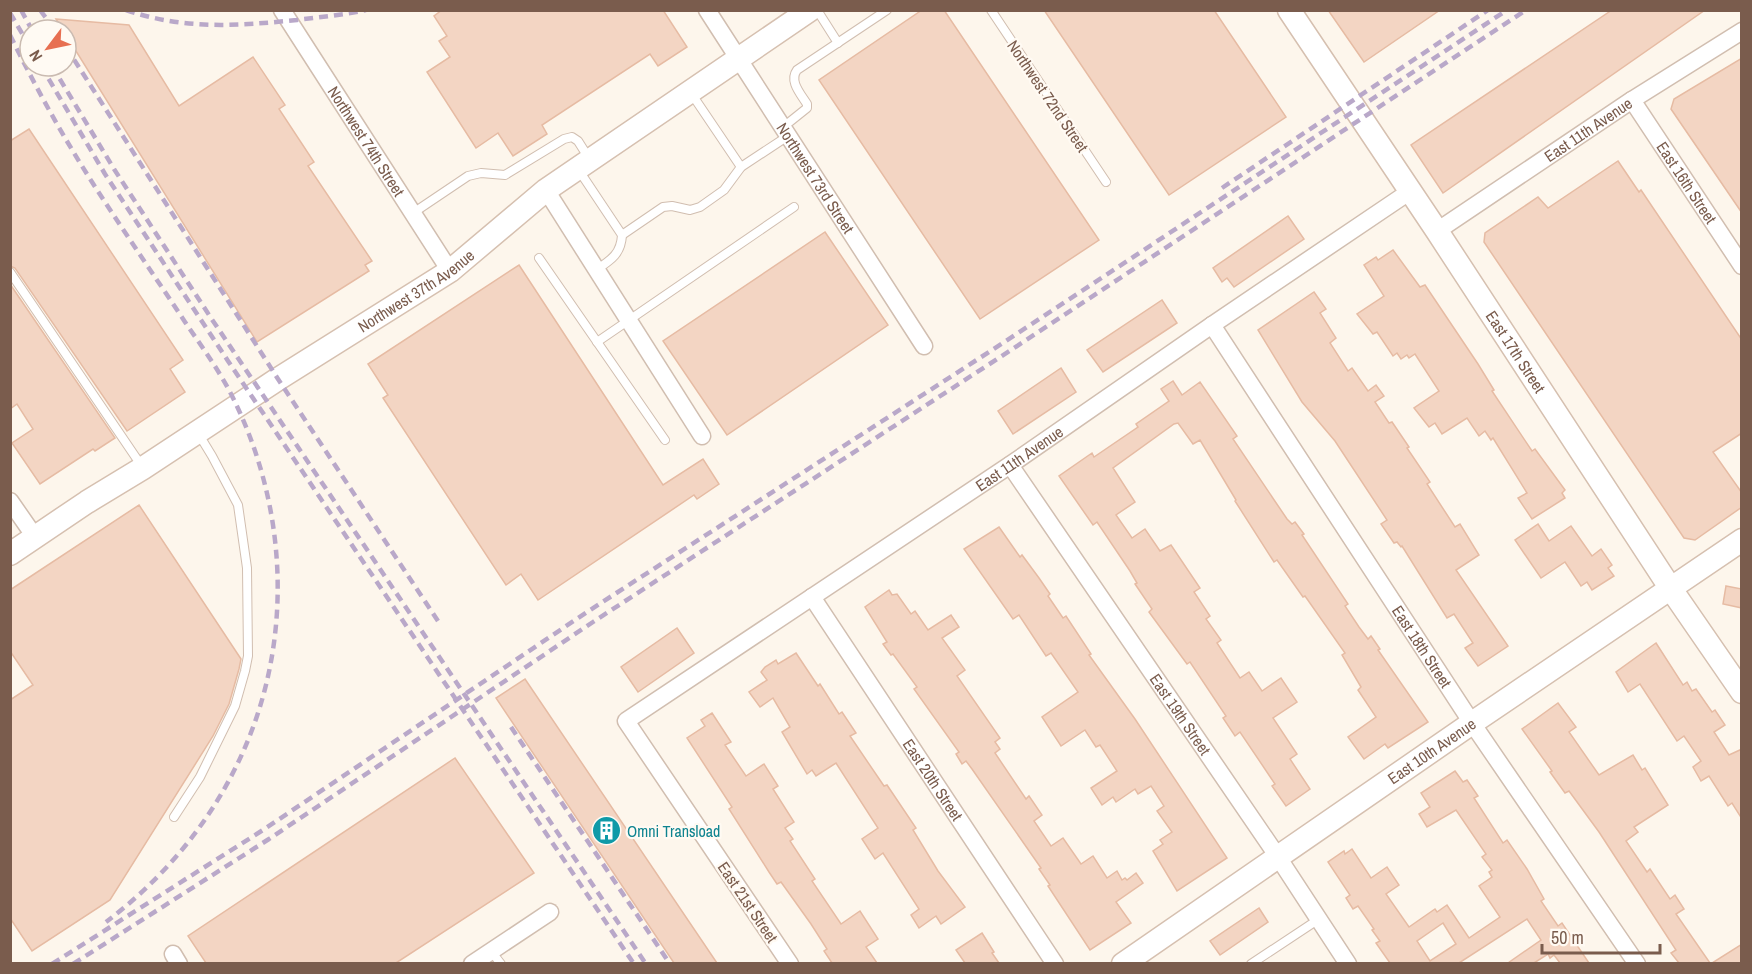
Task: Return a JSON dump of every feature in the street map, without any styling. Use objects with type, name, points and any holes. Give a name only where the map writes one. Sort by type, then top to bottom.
[{"type":"street","name":"Northwest 74th Street","points":[[282,10],[450,271]]},
{"type":"street","name":"Northwest 73rd Street","points":[[707,10],[924,346]]},
{"type":"street","name":"Northwest 37th Avenue","points":[[10,554],[278,379],[450,271],[546,190],[810,10]]},
{"type":"street","name":"East 17th Street","points":[[1289,10],[1742,693]]},
{"type":"street","name":"East 11th Avenue","points":[[1437,231],[1632,100],[1742,31]]},
{"type":"street","name":"East 16th Street","points":[[1632,100],[1742,266]]},
{"type":"street","points":[[546,190],[702,436]]},
{"type":"street","name":"East 11th Avenue","points":[[626,721],[1010,465],[1409,192]]},
{"type":"street","name":"East 18th Street","points":[[1212,325],[1472,723],[1636,963]]},
{"type":"street","name":"East 19th Street","points":[[1010,465],[1348,963]]},
{"type":"street","points":[[10,501],[35,537]]},
{"type":"street","name":"East 10th Avenue","points":[[1123,963],[1742,540]]},
{"type":"street","name":"East 20th Street","points":[[812,597],[1055,963]]},
{"type":"street","name":"East 21st Street","points":[[626,721],[790,963]]},
{"type":"street","points":[[472,963],[496,957],[550,912]]},
{"type":"lane","points":[[817,10],[838,43]]},
{"type":"lane","points":[[622,235],[663,207],[672,206],[690,210],[700,207],[724,190],[741,167],[785,132],[807,108],[794,80],[797,70],[887,10]]},
{"type":"lane","name":"Northwest 72nd Street","points":[[991,10],[1106,182]]},
{"type":"lane","points":[[690,92],[741,167]]},
{"type":"lane","points":[[413,213],[468,176],[481,173],[505,175],[564,139],[572,137],[578,141],[584,164],[622,235],[622,246],[615,257],[596,270]]},
{"type":"lane","points":[[597,342],[794,207]]},
{"type":"lane","points":[[539,258],[665,441]]},
{"type":"lane","points":[[10,272],[143,468]]},
{"type":"lane","points":[[174,817],[200,777],[235,706],[248,656],[247,568],[238,505],[197,433]]},
{"type":"lane","points":[[1251,963],[1319,919]]},
{"type":"building","points":[[442,10],[663,10],[687,47],[658,66],[650,54],[542,125],[547,134],[513,156],[498,133],[476,148],[427,72],[450,57],[439,41],[447,36],[434,16]]},
{"type":"building","points":[[922,10],[944,10],[1099,240],[980,319],[819,80]]},
{"type":"building","points":[[1044,10],[1214,10],[1286,117],[1169,195]]},
{"type":"building","points":[[1328,10],[1440,10],[1364,62]]},
{"type":"building","points":[[1612,10],[1705,10],[1443,193],[1411,145]]},
{"type":"building","points":[[78,21],[129,25],[179,106],[253,57],[285,105],[279,109],[314,162],[308,166],[372,261],[365,265],[369,271],[257,342],[78,54]]},
{"type":"building","points":[[1742,58],[1742,213],[1671,109],[1674,99]]},
{"type":"building","points":[[29,129],[183,360],[170,369],[185,392],[127,431],[15,268],[10,266],[10,141]]},
{"type":"building","points":[[1618,161],[1639,192],[1641,190],[1742,340],[1742,433],[1713,452],[1742,493],[1742,507],[1695,540],[1684,538],[1484,242],[1485,233],[1538,197],[1548,208]]},
{"type":"building","points":[[1288,216],[1304,239],[1234,287],[1227,278],[1222,282],[1213,268]]},
{"type":"building","points":[[825,232],[888,325],[727,435],[663,341]]},
{"type":"building","points":[[1393,250],[1420,287],[1425,285],[1532,451],[1535,449],[1565,490],[1562,493],[1565,498],[1532,519],[1518,498],[1527,493],[1493,438],[1491,440],[1485,431],[1479,436],[1467,418],[1442,434],[1435,423],[1429,427],[1414,408],[1439,391],[1415,354],[1401,359],[1397,353],[1393,356],[1377,332],[1373,334],[1357,314],[1384,296],[1364,265],[1376,257],[1378,260]]},
{"type":"building","points":[[519,265],[663,485],[703,459],[719,484],[697,499],[694,495],[538,600],[521,574],[506,585],[383,398],[388,395],[368,364]]},
{"type":"building","points":[[10,284],[115,438],[95,451],[93,449],[40,484],[12,443],[33,429],[17,404],[10,409]]},
{"type":"building","points":[[1314,292],[1326,309],[1320,313],[1336,338],[1330,343],[1348,371],[1352,368],[1368,391],[1376,385],[1384,396],[1375,402],[1409,447],[1407,448],[1430,482],[1427,484],[1455,527],[1460,524],[1479,555],[1456,570],[1508,646],[1478,666],[1465,648],[1473,643],[1454,614],[1447,618],[1402,546],[1397,542],[1394,543],[1381,524],[1387,520],[1335,441],[1302,402],[1258,330]]},
{"type":"building","points":[[1162,300],[1177,323],[1103,372],[1087,350]]},
{"type":"building","points":[[1061,368],[1076,392],[1013,434],[998,411]]},
{"type":"building","points":[[1173,381],[1182,395],[1200,382],[1237,436],[1233,439],[1287,519],[1292,524],[1295,522],[1304,534],[1302,535],[1348,604],[1345,606],[1359,627],[1368,639],[1371,636],[1380,649],[1378,650],[1428,722],[1388,748],[1385,744],[1364,759],[1348,737],[1376,717],[1358,690],[1361,687],[1342,655],[1345,653],[1277,560],[1274,562],[1200,440],[1193,444],[1178,423],[1174,424],[1113,468],[1135,502],[1116,515],[1132,538],[1145,529],[1160,551],[1171,545],[1200,588],[1194,592],[1210,616],[1206,619],[1221,640],[1217,643],[1240,678],[1249,672],[1262,691],[1281,678],[1297,702],[1273,718],[1297,754],[1290,759],[1310,789],[1286,806],[1272,786],[1275,784],[1240,732],[1235,736],[1223,718],[1226,716],[1190,662],[1187,664],[1149,612],[1152,609],[1135,584],[1137,583],[1097,522],[1093,525],[1059,476],[1092,453],[1094,457],[1138,427],[1136,424],[1169,401],[1161,389]]},
{"type":"building","points":[[139,505],[241,659],[239,669],[229,704],[213,736],[110,900],[32,951],[10,918],[10,700],[33,685],[10,651],[10,590]]},
{"type":"building","points":[[1538,524],[1549,541],[1571,526],[1592,556],[1601,549],[1612,565],[1608,568],[1614,576],[1592,590],[1587,582],[1581,586],[1565,562],[1541,578],[1515,540]]},
{"type":"building","points":[[999,527],[1020,557],[1022,555],[1039,578],[1063,618],[1066,616],[1091,654],[1089,655],[1135,719],[1227,858],[1177,891],[1153,851],[1163,844],[1160,840],[1172,832],[1157,811],[1164,806],[1151,786],[1138,794],[1135,789],[1116,802],[1113,797],[1102,805],[1091,788],[1117,771],[1100,745],[1096,747],[1085,730],[1061,746],[1042,717],[1078,692],[1051,653],[1046,656],[1019,615],[1013,619],[964,549]]},
{"type":"building","points":[[1726,586],[1742,589],[1742,608],[1723,604]]},
{"type":"building","points":[[889,590],[892,595],[897,594],[911,614],[915,611],[928,630],[951,615],[959,627],[942,638],[965,670],[957,676],[1000,738],[995,742],[1000,749],[995,753],[1026,799],[1029,796],[1042,815],[1034,821],[1051,846],[1063,838],[1081,864],[1093,856],[1107,878],[1117,871],[1122,880],[1125,878],[1127,880],[1136,873],[1143,883],[1116,902],[1131,923],[1090,950],[1048,886],[1050,885],[1039,869],[1041,868],[966,761],[962,764],[956,754],[959,752],[914,689],[917,687],[883,644],[887,642],[865,607]]},
{"type":"building","points":[[677,628],[694,653],[638,692],[621,667]]},
{"type":"building","points":[[1656,643],[1683,685],[1687,682],[1692,691],[1696,689],[1712,712],[1715,710],[1725,725],[1714,732],[1729,755],[1742,749],[1742,819],[1732,803],[1728,806],[1709,776],[1701,781],[1693,767],[1701,761],[1684,736],[1677,741],[1640,684],[1628,692],[1616,672]]},
{"type":"building","points":[[796,653],[839,714],[842,712],[856,733],[850,736],[916,828],[913,830],[938,871],[965,907],[941,924],[936,916],[919,928],[911,915],[919,909],[883,853],[875,859],[862,839],[878,828],[836,763],[816,776],[812,770],[807,774],[782,732],[790,727],[773,698],[760,707],[749,692],[767,680],[761,672],[765,667],[776,660],[778,664]]},
{"type":"building","name":"Omni Transload","points":[[525,679],[717,963],[674,963],[496,698]]},
{"type":"building","points":[[1558,703],[1576,727],[1569,732],[1599,775],[1633,755],[1642,770],[1645,768],[1668,805],[1634,827],[1638,832],[1626,841],[1647,872],[1650,869],[1670,899],[1675,895],[1684,909],[1676,914],[1710,963],[1679,963],[1671,953],[1676,950],[1599,832],[1569,791],[1565,793],[1522,729]]},
{"type":"building","points":[[712,713],[731,742],[725,745],[746,776],[764,764],[778,786],[773,789],[794,822],[785,828],[793,839],[790,841],[815,879],[812,881],[841,924],[860,911],[878,939],[866,947],[877,963],[832,963],[824,951],[827,949],[811,924],[781,882],[777,884],[769,872],[729,809],[732,807],[687,738],[705,726],[701,720]]},
{"type":"building","points":[[455,758],[534,873],[396,963],[206,963],[188,936]]},
{"type":"building","points":[[1455,771],[1463,782],[1467,780],[1478,796],[1474,798],[1503,843],[1507,840],[1527,869],[1544,899],[1541,901],[1558,926],[1562,923],[1589,963],[1560,963],[1554,955],[1550,958],[1548,954],[1534,963],[1508,963],[1541,940],[1527,919],[1459,963],[1390,963],[1376,943],[1380,941],[1372,930],[1374,929],[1358,906],[1353,909],[1346,898],[1350,895],[1328,862],[1344,851],[1345,854],[1352,849],[1371,878],[1387,867],[1399,885],[1386,894],[1409,927],[1435,909],[1437,912],[1447,905],[1469,938],[1500,917],[1479,886],[1492,877],[1489,872],[1492,870],[1482,857],[1486,854],[1456,810],[1427,827],[1419,814],[1430,807],[1421,793]],"holes":[[[1443,923],[1456,944],[1430,961],[1417,941]]]},
{"type":"building","points":[[1259,908],[1268,922],[1220,955],[1210,941]]},
{"type":"building","points":[[982,933],[999,963],[965,963],[956,950]]},
{"type":"building","points":[[1742,944],[1742,963],[1712,963]]},
{"type":"railway","points":[[21,10],[25,18]]},
{"type":"railway","points":[[40,10],[46,18]]},
{"type":"railway","points":[[126,10],[169,21],[211,25],[275,22],[366,10]]},
{"type":"railway","points":[[1222,188],[1488,10]]},
{"type":"railway","points":[[52,964],[263,830],[587,612],[1006,341],[1507,10]]},
{"type":"railway","points":[[73,964],[269,839],[593,622],[1011,350],[1526,10]]},
{"type":"railway","points":[[10,13],[18,27]]},
{"type":"railway","points":[[10,35],[49,110],[81,164],[229,390],[247,428],[260,468],[270,509],[276,550],[278,592],[275,634],[268,675],[257,716],[245,747],[215,804],[197,830],[155,879],[106,922]]},
{"type":"railway","points":[[78,66],[278,379],[438,621]]},
{"type":"railway","points":[[48,78],[105,174],[228,361],[634,964]]},
{"type":"railway","points":[[59,78],[114,169],[211,318],[646,964]]},
{"type":"railway","points":[[511,727],[670,964]]},
{"type":"place","name":"Omni Transload","points":[[606,831]]}]
